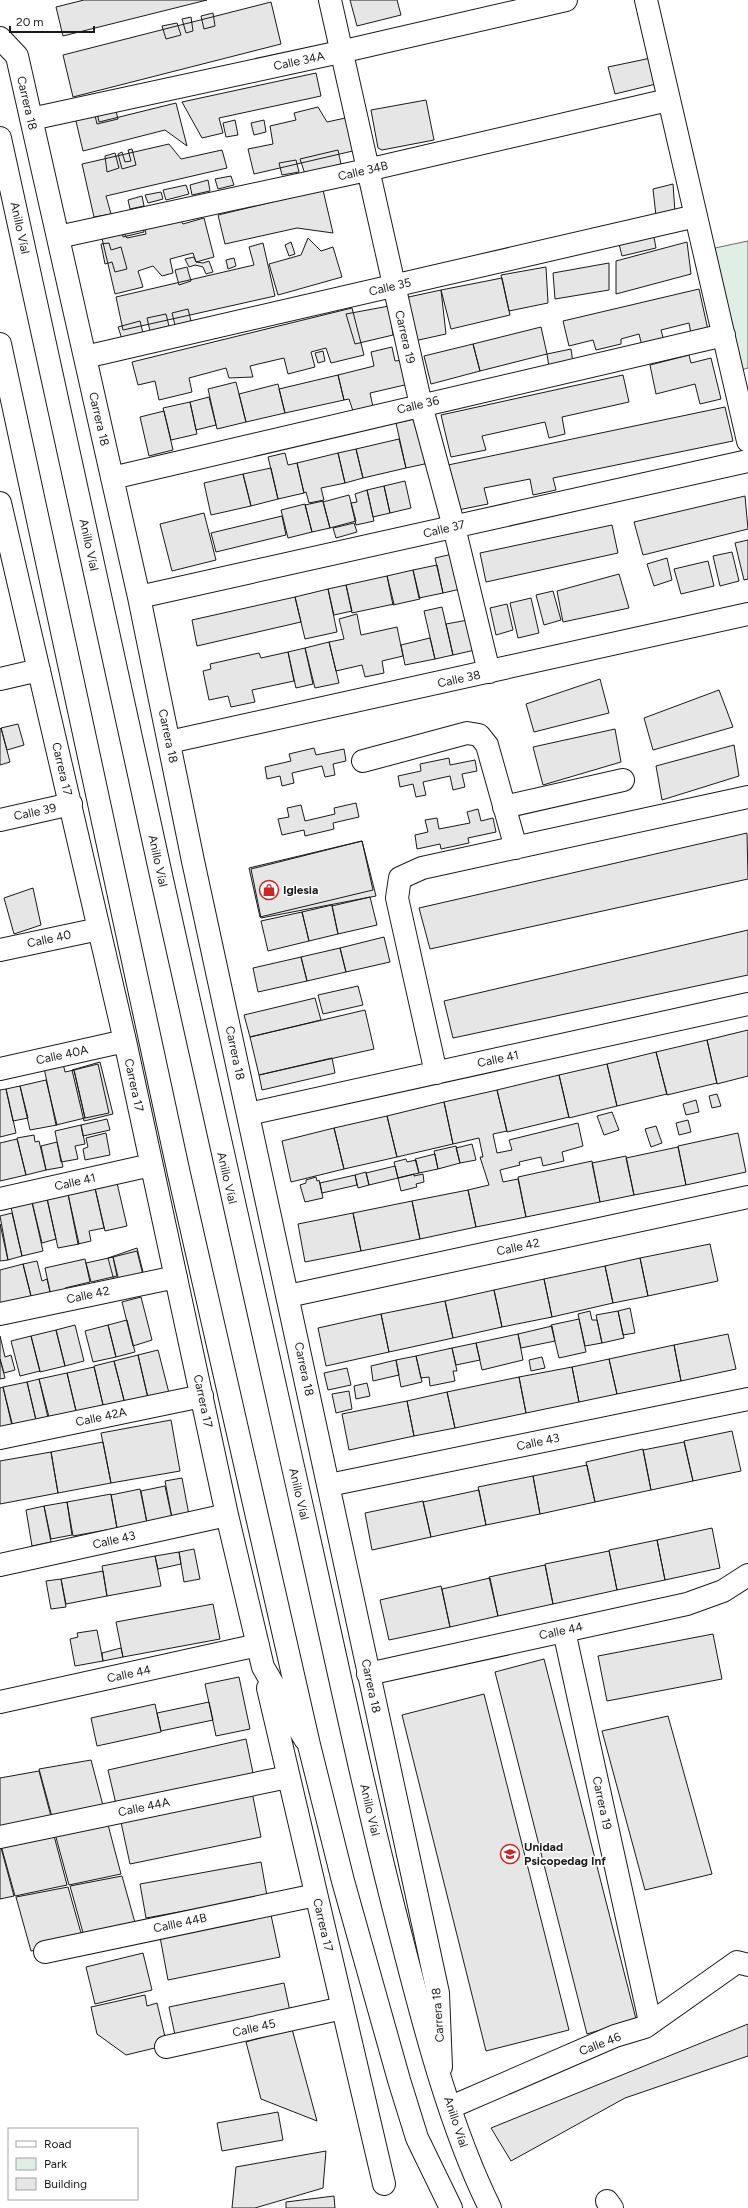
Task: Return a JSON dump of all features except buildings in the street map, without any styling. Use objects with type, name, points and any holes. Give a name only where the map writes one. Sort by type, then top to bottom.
[{"type":"main road","name":"Carrera 19","points":[[330,0],[340,52],[420,405],[454,527],[489,672]]},
{"type":"main road","name":"Calle 34A","points":[[31,119],[340,52],[566,0]]},
{"type":"main road","points":[[646,0],[748,441]]},
{"type":"main road","name":"Carrera 18","points":[[0,38],[17,56],[139,597],[248,1114],[438,1993],[441,2076]]},
{"type":"main road","name":"Calle 34B","points":[[58,237],[367,170],[668,100]]},
{"type":"main road","name":"Anillo Víal","points":[[0,138],[219,1143],[383,1866],[415,1989],[441,2076],[469,2162],[490,2208]]},
{"type":"main road","name":"Calle 35","points":[[85,356],[696,216]]},
{"type":"main road","name":"Calle 36","points":[[112,478],[724,334]]},
{"type":"main road","points":[[0,344],[179,1174],[309,1745],[343,1881],[399,2080],[417,2138],[451,2208]]},
{"type":"main road","name":"Calle 37","points":[[139,597],[748,461]]},
{"type":"main road","name":"Carrera 17","points":[[0,503],[4,540],[39,670],[71,804],[125,1041],[227,1515],[384,2184]]},
{"type":"main road","name":"Calle 38","points":[[169,742],[748,614]]},
{"type":"main road","points":[[0,679],[39,670]]},
{"type":"main road","points":[[363,761],[467,733],[479,735],[487,745],[516,848]]},
{"type":"main road","points":[[504,807],[623,780]]},
{"type":"main road","points":[[436,1073],[397,898],[400,878],[422,868],[748,797]]},
{"type":"main road","name":"Calle 39","points":[[0,820],[71,804]]},
{"type":"main road","name":"Calle 40","points":[[0,950],[99,929]]},
{"type":"main road","name":"Calle 41","points":[[248,1114],[748,1004]]},
{"type":"main road","name":"Calle 40A","points":[[0,1069],[125,1041]]},
{"type":"main road","name":"Calle 41","points":[[0,1199],[151,1165]]},
{"type":"main road","name":"Calle 42","points":[[288,1296],[748,1197]]},
{"type":"main road","name":"Calle 42","points":[[0,1314],[176,1277]]},
{"type":"main road","name":"Calle 42A","points":[[0,1438],[202,1396]]},
{"type":"main road","name":"Calle 43","points":[[329,1485],[748,1399]]},
{"type":"main road","name":"Calle 43","points":[[0,1565],[227,1515]]},
{"type":"main road","name":"Calle 44","points":[[368,1674],[687,1604],[723,1591],[748,1573]]},
{"type":"main road","name":"Carrera 19","points":[[564,1631],[650,2022]]},
{"type":"main road","name":"Calle 44","points":[[0,1702],[258,1645]]},
{"type":"main road","name":"Carrera 17","points":[[263,1667],[309,1745]]},
{"type":"main road","name":"Calle 44A","points":[[0,1837],[288,1777]]},
{"type":"main road","name":"Callle 44B","points":[[45,1952],[316,1895]]},
{"type":"main road","name":"Calle 46","points":[[451,2106],[615,2036],[638,2030],[743,1963]]},
{"type":"main road","name":"Calle 45","points":[[166,2047],[343,2008]]},
{"type":"green space","points":[[748,241],[748,368],[741,370],[715,248]]},
{"type":"place","name":"Iglesia","points":[[269,890]]},
{"type":"place","name":"Unidad Psicopedag Inf","points":[[510,1854]]}]
